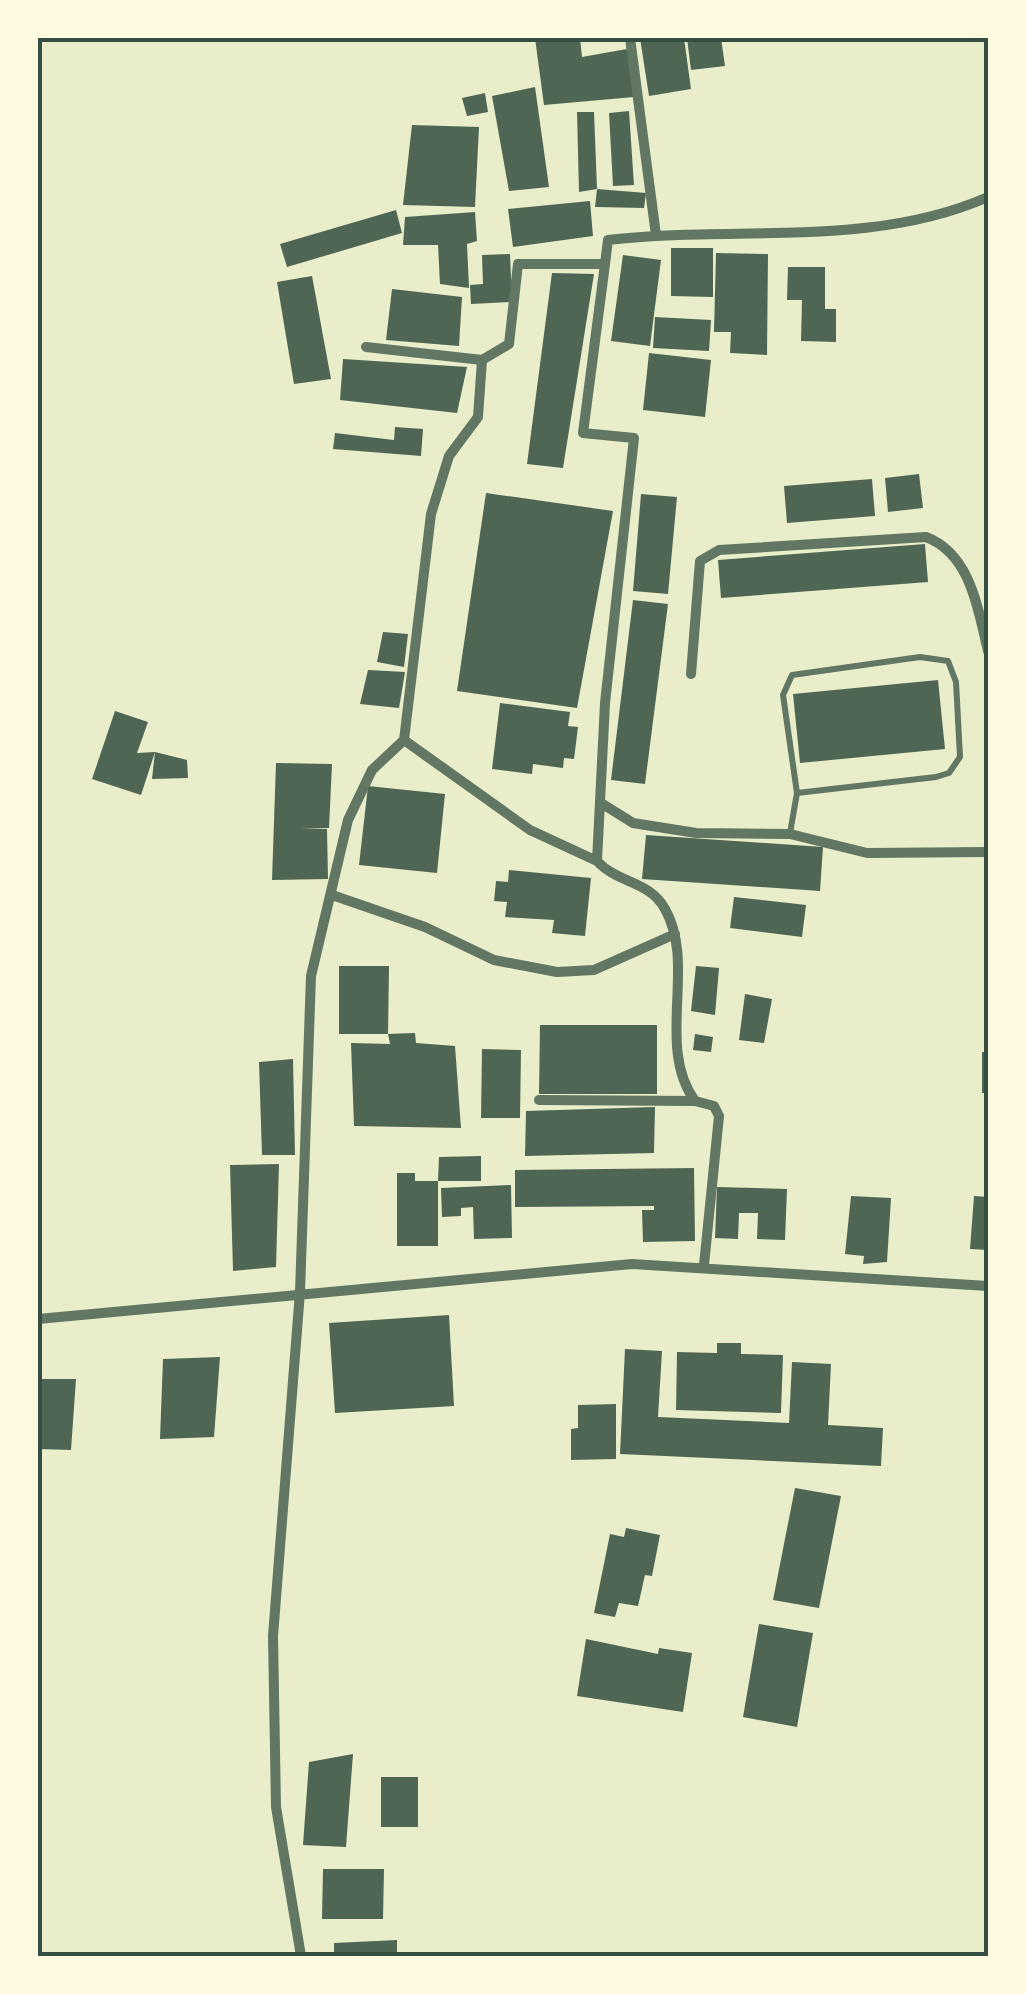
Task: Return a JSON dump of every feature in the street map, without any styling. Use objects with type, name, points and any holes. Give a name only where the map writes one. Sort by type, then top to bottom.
[{"type":"street","points":[[630,38],[656,235]]},
{"type":"street","points":[[597,861],[605,702],[634,438],[583,433],[608,240],[864,229],[922,221],[988,197]]},
{"type":"street","points":[[366,347],[482,360],[509,344],[518,264],[605,264]]},
{"type":"street","points":[[301,1956],[276,1806],[273,1636],[300,1292],[311,976],[348,820],[372,770],[404,740],[431,514],[449,456],[478,416],[482,360]]},
{"type":"street","points":[[692,674],[700,561],[719,550],[926,537],[942,543],[967,578],[988,651]]},
{"type":"street","points":[[404,740],[509,817],[597,861],[612,877],[643,885],[657,897],[674,934],[680,1064],[695,1100]]},
{"type":"street","points":[[600,804],[633,823],[680,831],[790,834],[867,853],[988,852]]},
{"type":"street","points":[[332,895],[425,927],[494,960],[534,969],[594,970],[674,934]]},
{"type":"street","points":[[539,1100],[695,1100],[714,1106],[718,1116],[704,1265]]},
{"type":"street","points":[[38,1320],[300,1292],[632,1264],[704,1265],[988,1286]]},
{"type":"lane","points":[[790,834],[797,793],[783,696],[792,676],[920,658],[948,661],[956,682],[960,757],[949,773],[797,793]]},
{"type":"building","points":[[535,38],[580,38],[582,57],[627,49],[634,97],[544,105]]},
{"type":"building","points":[[640,38],[684,38],[691,89],[649,96]]},
{"type":"building","points":[[687,38],[721,38],[725,66],[691,70]]},
{"type":"building","points":[[535,87],[549,187],[509,191],[492,96]]},
{"type":"building","points":[[485,93],[488,112],[467,116],[462,98]]},
{"type":"building","points":[[629,111],[634,185],[613,186],[609,113]]},
{"type":"building","points":[[577,112],[594,112],[597,189],[579,192]]},
{"type":"building","points":[[412,125],[479,127],[475,207],[403,205]]},
{"type":"building","points":[[597,189],[646,193],[644,208],[595,207]]},
{"type":"building","points":[[590,201],[593,236],[513,247],[508,209]]},
{"type":"building","points":[[396,210],[402,233],[287,267],[280,244]]},
{"type":"building","points":[[475,212],[477,241],[467,244],[469,288],[440,284],[438,245],[403,245],[405,217]]},
{"type":"building","points":[[671,248],[713,248],[713,297],[671,296]]},
{"type":"building","points":[[716,253],[768,254],[767,355],[730,353],[731,332],[714,332]]},
{"type":"building","points":[[510,254],[512,302],[471,304],[470,285],[483,284],[482,255]]},
{"type":"building","points":[[623,255],[661,260],[650,346],[611,341]]},
{"type":"building","points":[[788,267],[825,267],[825,309],[836,309],[836,342],[801,341],[802,300],[787,300]]},
{"type":"building","points":[[552,273],[594,274],[563,468],[527,464]]},
{"type":"building","points":[[312,276],[331,379],[294,384],[277,282]]},
{"type":"building","points":[[392,289],[462,297],[459,346],[386,340]]},
{"type":"building","points":[[655,317],[711,320],[709,351],[653,348]]},
{"type":"building","points":[[649,353],[711,360],[705,417],[643,410]]},
{"type":"building","points":[[343,359],[467,367],[457,413],[340,400]]},
{"type":"building","points":[[395,427],[423,429],[421,456],[333,449],[335,433],[394,440]]},
{"type":"building","points":[[919,474],[923,508],[888,512],[885,478]]},
{"type":"building","points":[[872,479],[875,516],[787,523],[784,486]]},
{"type":"building","points":[[486,493],[613,511],[577,708],[457,691]]},
{"type":"building","points":[[641,494],[677,497],[668,594],[633,591]]},
{"type":"building","points":[[925,544],[928,582],[721,598],[718,560]]},
{"type":"building","points":[[633,600],[668,604],[645,784],[611,780]]},
{"type":"building","points":[[383,632],[408,634],[404,667],[377,662]]},
{"type":"building","points":[[368,670],[405,672],[399,708],[360,704]]},
{"type":"building","points":[[938,680],[945,749],[800,763],[793,694]]},
{"type":"building","points":[[500,703],[570,712],[568,726],[578,727],[574,759],[564,758],[563,768],[533,764],[532,774],[492,769]]},
{"type":"building","points":[[115,711],[148,722],[137,753],[155,752],[141,795],[92,779]]},
{"type":"building","points":[[155,752],[187,760],[188,778],[152,779]]},
{"type":"building","points":[[276,763],[332,764],[329,828],[300,829],[327,829],[328,879],[272,880]]},
{"type":"building","points":[[368,786],[445,794],[437,873],[359,865]]},
{"type":"building","points":[[646,835],[823,847],[820,891],[642,879]]},
{"type":"building","points":[[509,870],[591,878],[585,936],[552,933],[554,920],[505,917],[507,902],[494,901],[496,881],[508,882]]},
{"type":"building","points":[[734,897],[806,905],[802,937],[730,928]]},
{"type":"building","points":[[339,966],[389,966],[388,1034],[339,1034]]},
{"type":"building","points":[[696,966],[719,968],[715,1015],[691,1011]]},
{"type":"building","points":[[745,994],[772,999],[764,1043],[739,1040]]},
{"type":"building","points":[[540,1025],[657,1025],[657,1094],[539,1094]]},
{"type":"building","points":[[415,1033],[416,1043],[455,1046],[461,1128],[354,1126],[351,1043],[390,1044],[388,1034]]},
{"type":"building","points":[[695,1034],[713,1037],[711,1052],[693,1050]]},
{"type":"building","points":[[482,1049],[521,1050],[520,1118],[481,1118]]},
{"type":"building","points":[[982,1052],[988,1052],[988,1093],[982,1093]]},
{"type":"building","points":[[293,1059],[295,1155],[262,1155],[259,1062]]},
{"type":"building","points":[[655,1107],[654,1153],[525,1156],[526,1111]]},
{"type":"building","points":[[481,1156],[481,1181],[438,1181],[439,1157]]},
{"type":"building","points":[[279,1164],[276,1267],[233,1271],[230,1165]]},
{"type":"building","points":[[694,1168],[695,1241],[643,1242],[642,1210],[654,1210],[654,1206],[515,1207],[515,1170]]},
{"type":"building","points":[[397,1173],[415,1173],[415,1181],[438,1181],[438,1246],[397,1246]]},
{"type":"building","points":[[511,1185],[512,1238],[474,1239],[473,1207],[461,1208],[461,1216],[442,1217],[441,1188]]},
{"type":"building","points":[[717,1187],[787,1189],[785,1240],[757,1239],[758,1213],[739,1213],[738,1239],[715,1238]]},
{"type":"building","points":[[851,1196],[891,1198],[887,1262],[863,1264],[864,1256],[845,1254]]},
{"type":"building","points":[[974,1196],[988,1197],[988,1250],[970,1249]]},
{"type":"building","points":[[449,1315],[454,1406],[335,1413],[329,1323]]},
{"type":"building","points":[[717,1343],[741,1343],[741,1354],[783,1355],[781,1413],[676,1410],[677,1352],[717,1353]]},
{"type":"building","points":[[625,1349],[662,1351],[658,1417],[789,1423],[792,1362],[831,1364],[828,1425],[883,1428],[881,1466],[620,1454]]},
{"type":"building","points":[[220,1357],[214,1437],[160,1439],[163,1359]]},
{"type":"building","points":[[39,1379],[76,1379],[71,1450],[38,1449]]},
{"type":"building","points":[[616,1404],[616,1459],[571,1460],[571,1429],[578,1428],[578,1405]]},
{"type":"building","points":[[795,1488],[841,1496],[819,1608],[773,1600]]},
{"type":"building","points":[[626,1528],[660,1535],[652,1576],[645,1575],[638,1606],[619,1603],[615,1617],[594,1613],[610,1534],[624,1537]]},
{"type":"building","points":[[759,1624],[813,1633],[797,1727],[743,1717]]},
{"type":"building","points":[[586,1639],[658,1654],[659,1648],[692,1653],[683,1712],[577,1696]]},
{"type":"building","points":[[353,1754],[346,1847],[303,1845],[309,1762]]},
{"type":"building","points":[[381,1777],[418,1777],[418,1827],[381,1827]]},
{"type":"building","points":[[323,1869],[384,1869],[383,1919],[322,1919]]},
{"type":"building","points":[[397,1940],[397,1956],[334,1956],[334,1943]]}]
